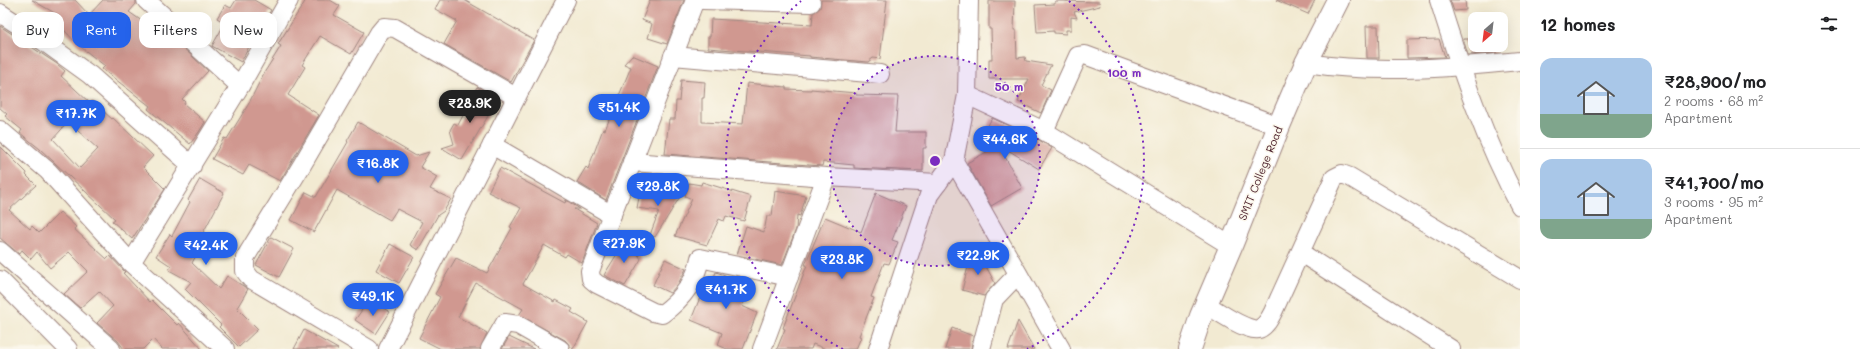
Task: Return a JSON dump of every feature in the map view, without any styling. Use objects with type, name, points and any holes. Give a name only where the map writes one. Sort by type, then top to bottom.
[{"type":"main road","name":"SMIT College Road","points":[[1190,349],[1206,304],[1279,126],[1306,64],[1338,0]]},
{"type":"street","points":[[146,0],[240,86]]},
{"type":"street","points":[[131,263],[192,166],[289,0]]},
{"type":"street","points":[[388,349],[566,0]]},
{"type":"street","points":[[695,0],[590,271],[591,279],[597,284],[653,312],[662,314],[670,308],[692,283],[700,258],[789,277]]},
{"type":"street","points":[[703,0],[812,2]]},
{"type":"street","points":[[878,349],[929,195],[954,161],[967,96],[969,0]]},
{"type":"street","points":[[1439,0],[1460,67],[1513,178],[1520,206]]},
{"type":"street","points":[[0,13],[43,41],[90,75],[192,166]]},
{"type":"street","points":[[369,349],[251,279],[245,271],[245,258],[384,27],[395,28],[516,98]]},
{"type":"street","points":[[1044,131],[1078,56],[1085,55],[1279,126]]},
{"type":"street","points":[[673,56],[880,74]]},
{"type":"street","points":[[1306,64],[1342,69],[1379,70],[1460,67],[1520,61]]},
{"type":"street","points":[[967,96],[1044,131],[1231,246]]},
{"type":"street","points":[[0,130],[48,171],[131,263],[225,349]]},
{"type":"street","points":[[492,145],[612,216]]},
{"type":"street","points":[[954,161],[1061,349]]},
{"type":"street","points":[[632,162],[826,177],[938,183]]},
{"type":"street","points":[[1206,304],[1240,324],[1253,329],[1259,329],[1267,322],[1301,253],[1334,178],[1342,174],[1350,177],[1520,279]]},
{"type":"street","points":[[762,349],[826,177]]},
{"type":"street","points":[[0,251],[111,349]]},
{"type":"street","points":[[1301,253],[1451,349]]},
{"type":"street","points":[[981,349],[994,299],[1018,274]]},
{"type":"street","points":[[0,280],[68,349]]},
{"type":"street","points":[[490,349],[505,323],[518,325],[560,349]]},
{"type":"building","points":[[32,0],[75,0],[86,12],[72,12],[72,39],[64,30],[64,12],[53,12]]},
{"type":"building","points":[[103,0],[136,0],[136,4],[129,12],[92,12]]},
{"type":"building","points":[[236,0],[254,0],[271,10],[270,12],[221,12],[225,5],[231,8]]},
{"type":"building","points":[[306,0],[330,0],[340,6],[334,15],[364,32],[351,54],[320,36],[302,65],[305,67],[288,95],[319,115],[280,181],[249,165],[243,175],[212,159],[224,138],[227,139],[248,105],[264,73],[281,46],[278,44]]},
{"type":"building","points":[[440,0],[464,0],[534,40],[511,82],[444,44],[457,21],[435,9]]},
{"type":"building","points":[[650,0],[684,0],[667,44],[648,38],[652,24],[642,20]]},
{"type":"building","points":[[821,0],[887,0],[880,59],[873,58],[868,62],[708,48],[711,19],[812,25],[813,13],[820,8]]},
{"type":"building","points":[[1276,0],[1315,0],[1308,14]]},
{"type":"building","points":[[1450,0],[1465,0],[1466,10],[1454,11]]},
{"type":"building","points":[[989,1],[1015,1],[1014,30],[1016,30],[1017,58],[1025,57],[1026,61],[1051,65],[1041,85],[1051,90],[1041,113],[1018,102],[1029,79],[989,79],[989,59],[992,59],[991,29],[989,29]]},
{"type":"building","points":[[1055,1],[1099,2],[1100,6],[1074,12],[1077,18],[1071,17],[1071,30],[1066,30],[1066,34],[1054,33],[1054,31],[1037,32],[1035,5],[1055,4]]},
{"type":"building","points":[[131,13],[139,19],[139,48],[183,48],[208,71],[182,99],[185,102],[184,104],[205,122],[190,144],[148,109],[150,106],[102,69],[105,66],[82,48],[131,48]]},
{"type":"building","points":[[220,13],[220,20],[217,18]]},
{"type":"building","points":[[0,26],[12,34],[12,48],[33,48],[57,64],[65,71],[61,76],[90,103],[92,101],[112,119],[113,118],[153,156],[143,167],[165,189],[132,239],[112,221],[115,219],[40,149],[20,133],[22,130],[5,116],[7,114],[0,108]],"holes":[[[68,122],[98,149],[80,168],[53,139]]]},
{"type":"building","points":[[1366,26],[1378,26],[1379,58],[1367,58]]},
{"type":"building","points":[[220,32],[220,48],[248,48],[241,62],[212,46]]},
{"type":"building","points":[[1439,39],[1445,57],[1407,58],[1407,40]]},
{"type":"building","points":[[1463,39],[1468,39],[1468,52],[1496,52],[1496,53],[1468,55]]},
{"type":"building","points":[[632,55],[658,66],[606,200],[577,182],[586,167],[588,169],[603,129],[605,130],[613,110],[607,108],[612,96],[618,98],[631,67],[624,64]]},
{"type":"building","points":[[681,80],[705,82],[704,98],[702,98],[702,122],[743,124],[747,83],[786,87],[786,89],[811,89],[856,93],[856,95],[898,96],[895,132],[926,132],[926,148],[923,148],[923,171],[854,168],[854,165],[823,162],[822,166],[665,154],[669,119],[675,119],[676,101],[679,101]]},
{"type":"building","points":[[477,87],[489,94],[485,99],[495,104],[462,160],[442,148],[454,144],[450,130],[454,123],[458,125],[468,106],[466,105]]},
{"type":"building","points":[[992,118],[1039,140],[1052,148],[1039,169],[998,144],[1022,188],[991,206],[967,163],[990,150],[978,144]]},
{"type":"building","points":[[358,122],[416,156],[429,152],[420,167],[437,177],[430,189],[451,199],[444,211],[438,215],[418,250],[410,245],[422,222],[397,209],[390,220],[337,190],[314,232],[291,220],[306,192],[316,197]]},
{"type":"building","points":[[0,146],[27,173],[26,175],[36,185],[9,210],[30,229],[32,226],[39,233],[60,212],[76,227],[74,229],[107,259],[110,256],[125,272],[123,273],[150,302],[152,300],[177,325],[179,323],[202,349],[162,349],[153,339],[143,349],[124,349],[118,341],[97,323],[113,306],[99,291],[80,308],[64,294],[88,271],[69,252],[50,268],[37,252],[31,259],[22,250],[19,254],[0,238]]},
{"type":"building","points":[[500,168],[565,203],[566,200],[580,209],[574,209],[597,223],[582,263],[567,254],[565,257],[544,245],[523,284],[555,302],[556,300],[573,309],[571,312],[588,322],[573,349],[565,340],[519,315],[523,309],[476,283],[458,317],[487,333],[480,349],[441,349],[419,338],[440,297],[435,294],[456,258],[487,273],[512,228],[510,227],[521,208],[488,192]]},
{"type":"building","points":[[200,179],[224,193],[195,248],[199,250],[192,263],[219,289],[227,276],[248,289],[237,308],[258,329],[239,347],[219,327],[221,325],[185,289],[191,282],[169,270],[171,266],[156,256],[170,234],[172,236],[190,202],[188,200]]},
{"type":"building","points":[[702,182],[751,197],[744,221],[726,216],[724,221],[719,219],[707,245],[675,236],[692,199],[685,196],[689,183],[701,185]]},
{"type":"building","points":[[775,191],[806,196],[800,216],[797,215],[796,229],[782,265],[737,255],[746,226],[764,232],[767,216],[772,216]]},
{"type":"building","points":[[640,192],[681,195],[655,237],[650,235],[659,211],[637,208]]},
{"type":"building","points":[[876,193],[906,206],[892,240],[898,242],[889,264],[884,263],[871,297],[874,298],[859,336],[861,337],[856,349],[826,349],[813,344],[811,349],[777,349],[785,329],[783,328],[807,265],[805,265],[825,217],[861,232]]},
{"type":"building","points":[[271,237],[294,249],[279,277],[256,265]]},
{"type":"building","points":[[627,238],[641,259],[625,286],[604,275]]},
{"type":"building","points":[[390,244],[414,257],[399,283],[376,270]]},
{"type":"building","points":[[977,250],[995,283],[984,296],[962,290],[969,263],[967,260]]},
{"type":"building","points":[[665,259],[686,269],[678,284],[670,293],[653,285]]},
{"type":"building","points":[[716,272],[737,279],[740,277],[752,283],[742,306],[757,313],[743,349],[727,349],[718,345],[722,333],[691,320],[705,285],[710,287]]},
{"type":"building","points":[[369,300],[390,312],[376,334],[355,320]]},
{"type":"building","points":[[1018,321],[1034,349],[1008,349]]},
{"type":"building","points":[[952,328],[973,336],[971,349],[945,349]]},
{"type":"building","points":[[304,330],[338,349],[294,349]]},
{"type":"building","points":[[509,337],[534,349],[502,349]]}]
